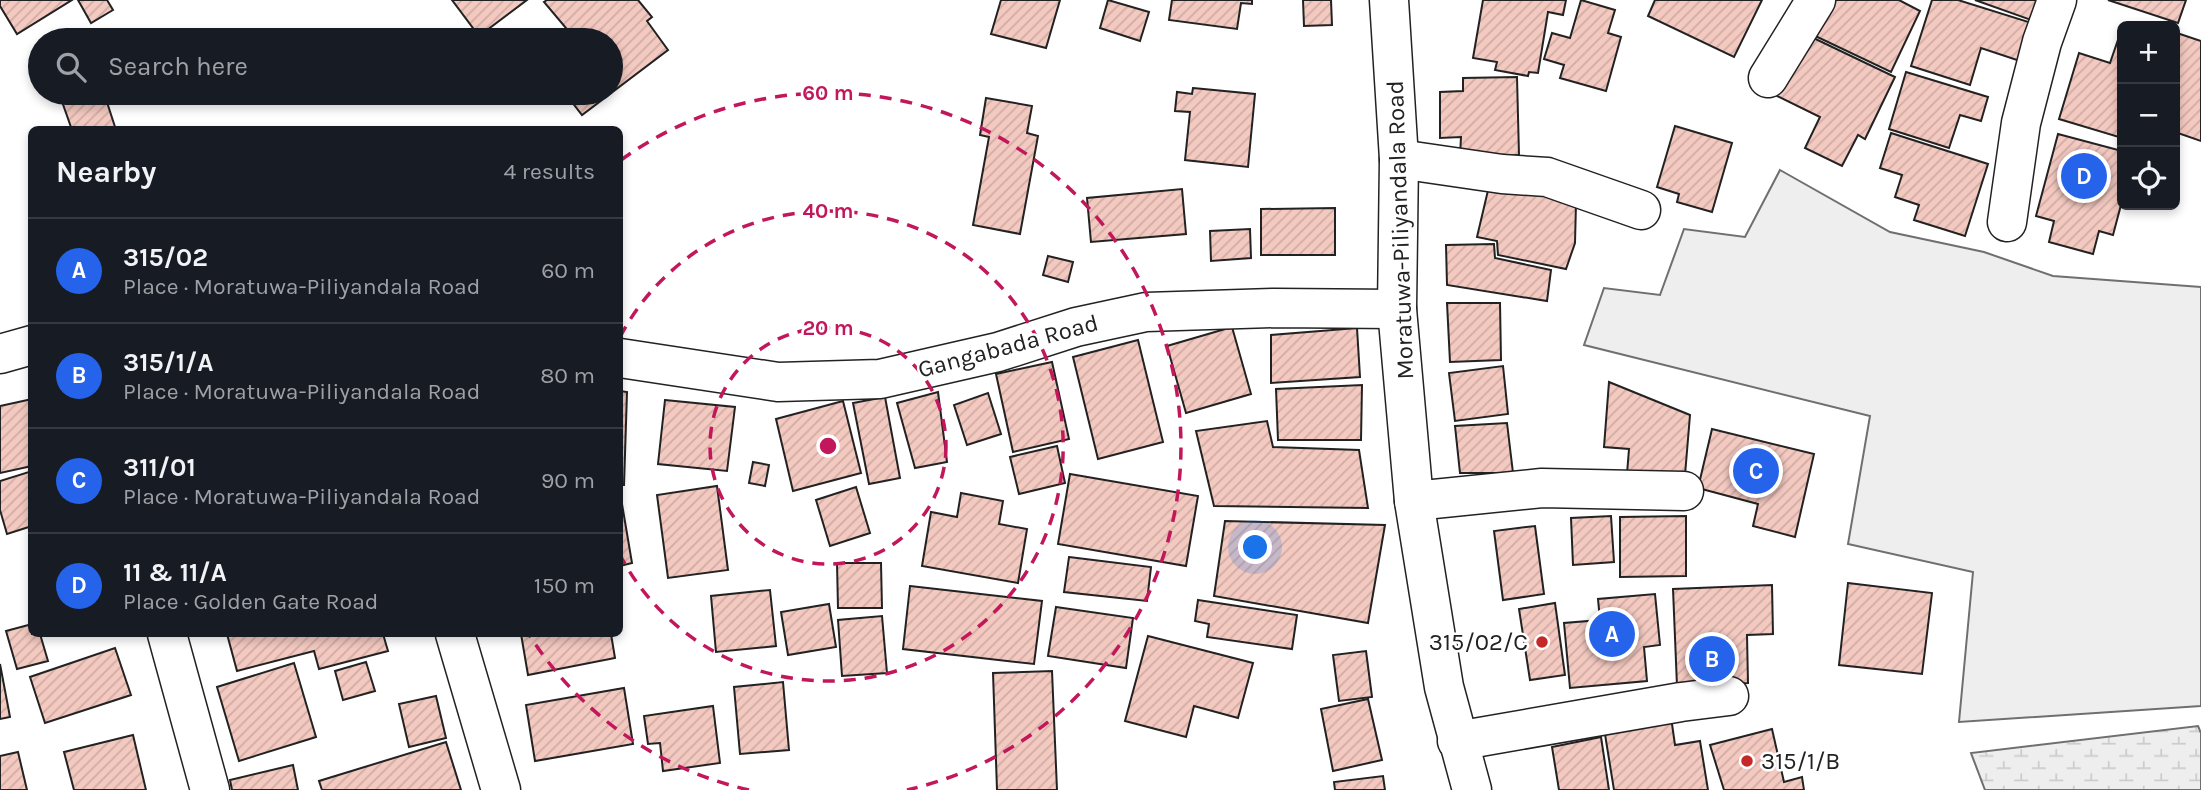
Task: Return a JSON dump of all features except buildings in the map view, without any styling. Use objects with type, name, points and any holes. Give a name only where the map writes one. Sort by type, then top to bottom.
[{"type":"street","name":"Moratuwa-Piliyandala Road","points":[[1389,0],[1399,159],[1397,310],[1415,501],[1444,687],[1472,790]]},
{"type":"street","points":[[1768,78],[1816,0]]},
{"type":"street","points":[[2007,222],[2021,123],[2042,42],[2057,0]]},
{"type":"street","points":[[1399,159],[1502,174],[1547,177],[1641,210]]},
{"type":"street","name":"Gangabada Road","points":[[623,358],[778,382],[880,379],[998,352],[1076,327],[1146,312],[1274,308],[1397,310]]},
{"type":"street","points":[[0,354],[28,346]]},
{"type":"street","points":[[1415,501],[1542,488],[1684,491]]},
{"type":"street","points":[[168,637],[210,790]]},
{"type":"street","points":[[456,637],[501,790]]},
{"type":"street","points":[[1457,741],[1728,696]]},
{"type":"green space","points":[[1780,170],[1890,232],[1984,252],[2053,276],[2201,287],[2201,706],[1959,722],[1973,572],[1848,544],[1870,416],[1584,345],[1604,288],[1660,295],[1684,229],[1745,237]]},
{"type":"green space","points":[[2198,726],[2201,733],[2201,790],[1985,790],[1971,753]]},
{"type":"place","name":"11 & 11/A","points":[[2084,176]]},
{"type":"place","name":"311/01","points":[[1756,471]]},
{"type":"place","name":"315/02","points":[[1612,634]]},
{"type":"place","name":"315/02/C","points":[[1542,642]]},
{"type":"place","name":"315/1/A","points":[[1712,659]]},
{"type":"place","name":"315/1/B","points":[[1747,761]]}]
